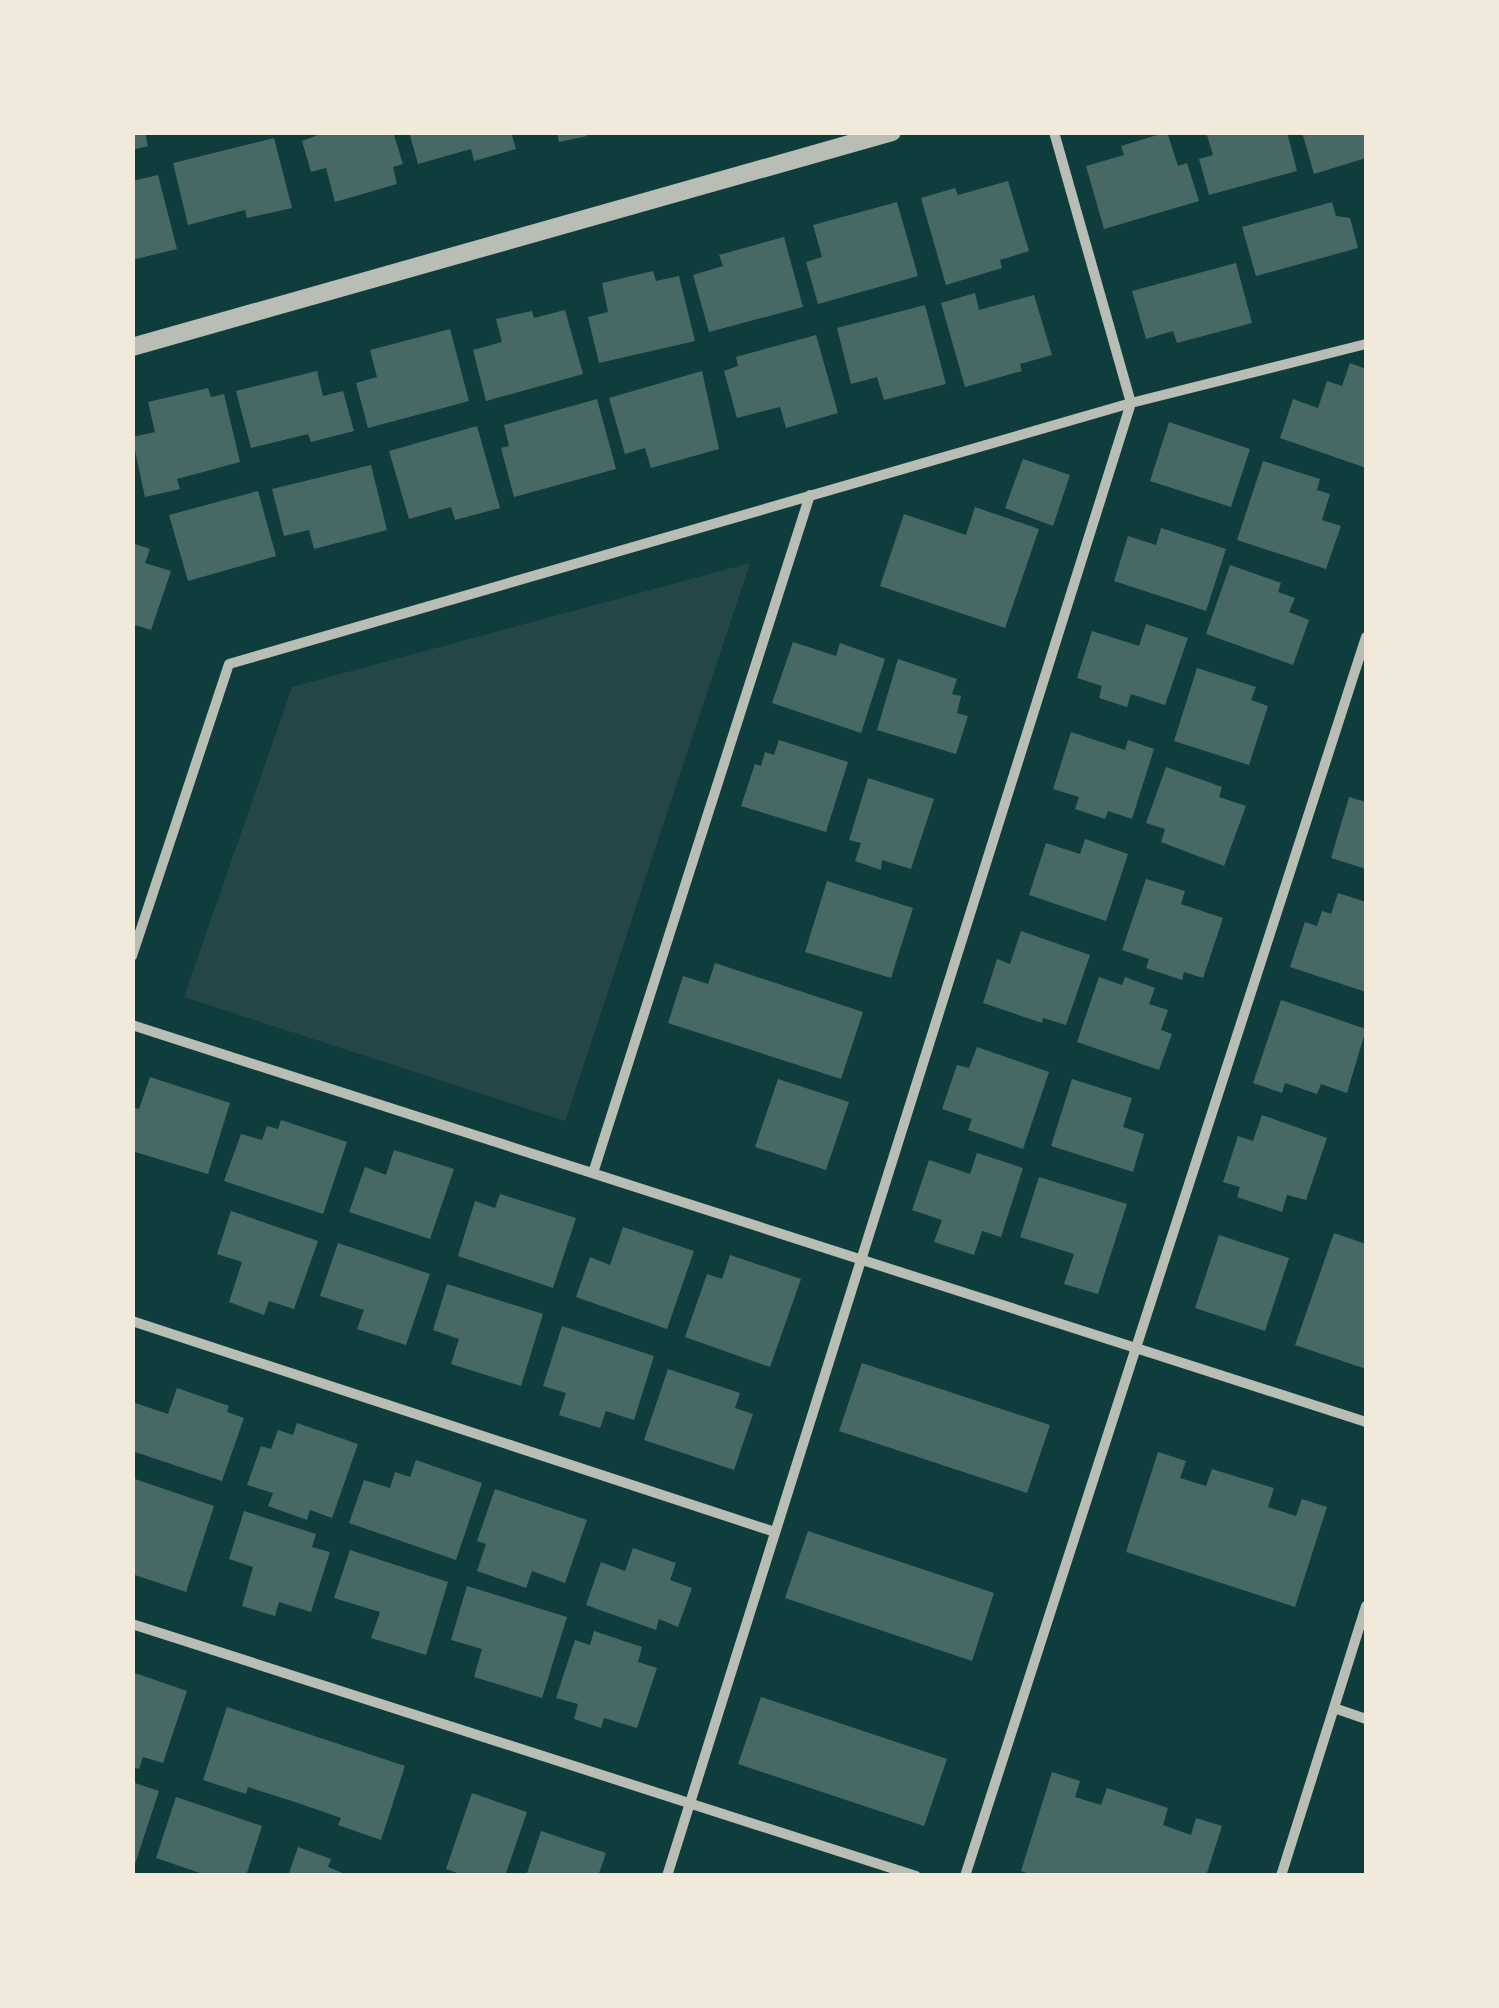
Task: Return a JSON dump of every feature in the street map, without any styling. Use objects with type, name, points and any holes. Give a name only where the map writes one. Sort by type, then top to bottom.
[{"type":"street","points":[[132,347],[892,132]]},
{"type":"street","points":[[667,1876],[1132,403],[1054,132]]},
{"type":"street","points":[[132,956],[229,664],[1132,403],[1366,344]]},
{"type":"street","points":[[593,1173],[810,496]]},
{"type":"street","points":[[964,1876],[1366,637]]},
{"type":"street","points":[[132,1024],[1366,1422]]},
{"type":"street","points":[[132,1321],[776,1532]]},
{"type":"street","points":[[1280,1876],[1366,1606]]},
{"type":"street","points":[[132,1624],[916,1876]]},
{"type":"street","points":[[1334,1708],[1366,1719]]},
{"type":"shaded area","points":[[750,563],[565,1121],[184,997],[292,687]]},
{"type":"building","points":[[132,132],[145,132],[148,146],[132,150]]},
{"type":"building","points":[[326,132],[393,132],[403,164],[393,167],[397,184],[335,202],[326,168],[311,172],[302,141]]},
{"type":"building","points":[[409,132],[511,132],[516,149],[474,161],[471,149],[418,164]]},
{"type":"building","points":[[557,132],[587,132],[587,136],[559,142]]},
{"type":"building","points":[[1167,132],[1178,166],[1187,163],[1199,201],[1104,229],[1086,166],[1124,155],[1121,146]]},
{"type":"building","points":[[1206,132],[1287,132],[1297,171],[1209,195],[1199,159],[1213,155]]},
{"type":"building","points":[[1302,132],[1366,132],[1366,158],[1314,174]]},
{"type":"building","points":[[274,138],[292,208],[247,218],[245,210],[188,225],[173,163]]},
{"type":"building","points":[[158,175],[177,249],[132,260],[132,181]]},
{"type":"building","points":[[1008,181],[1029,251],[1000,260],[1002,268],[946,285],[921,198],[955,188],[958,195]]},
{"type":"building","points":[[897,202],[918,276],[818,304],[806,262],[822,257],[813,225]]},
{"type":"building","points":[[1332,202],[1336,216],[1350,218],[1358,248],[1256,276],[1242,227]]},
{"type":"building","points":[[784,237],[803,307],[709,332],[693,275],[723,266],[719,255]]},
{"type":"building","points":[[1236,263],[1252,323],[1177,343],[1173,331],[1146,339],[1132,291]]},
{"type":"building","points":[[653,271],[656,281],[679,276],[695,341],[599,363],[588,317],[608,312],[602,283]]},
{"type":"building","points":[[975,293],[979,310],[1034,295],[1052,355],[1020,364],[1022,371],[965,387],[941,303]]},
{"type":"building","points":[[925,305],[946,384],[884,400],[877,377],[851,384],[837,328]]},
{"type":"building","points":[[565,310],[583,374],[486,401],[473,350],[502,342],[496,319],[532,311],[534,318]]},
{"type":"building","points":[[450,329],[469,401],[368,428],[356,383],[377,377],[370,350]]},
{"type":"building","points":[[816,335],[838,413],[786,428],[780,407],[737,418],[724,371],[738,366],[736,357]]},
{"type":"building","points":[[1350,363],[1366,369],[1366,468],[1280,438],[1293,399],[1318,408],[1327,381],[1342,386]]},
{"type":"building","points":[[317,371],[323,396],[343,391],[354,431],[311,442],[308,434],[251,448],[236,391]]},
{"type":"building","points":[[702,371],[719,449],[651,468],[645,448],[625,454],[609,398]]},
{"type":"building","points":[[208,388],[211,397],[224,394],[240,462],[177,479],[180,489],[145,497],[132,437],[155,432],[148,402]]},
{"type":"building","points":[[597,399],[616,469],[514,497],[501,448],[509,446],[504,425]]},
{"type":"building","points":[[1169,422],[1250,449],[1231,507],[1150,481]]},
{"type":"building","points":[[477,426],[500,508],[455,520],[451,507],[409,519],[389,451]]},
{"type":"building","points":[[1023,459],[1070,475],[1053,526],[1005,508]]},
{"type":"building","points":[[1263,461],[1320,479],[1317,490],[1330,494],[1322,520],[1341,526],[1326,569],[1237,540]]},
{"type":"building","points":[[371,465],[387,530],[314,549],[309,530],[284,536],[272,489]]},
{"type":"building","points":[[258,491],[276,556],[188,581],[169,515]]},
{"type":"building","points":[[975,507],[1039,529],[1005,628],[880,586],[904,514],[966,535]]},
{"type":"building","points":[[1161,528],[1226,549],[1206,611],[1114,581],[1128,536],[1156,545]]},
{"type":"building","points":[[132,543],[150,549],[145,563],[171,571],[151,630],[132,624]]},
{"type":"building","points":[[1230,565],[1281,583],[1278,592],[1295,598],[1289,612],[1309,620],[1293,665],[1206,634]]},
{"type":"building","points":[[1146,624],[1188,638],[1165,705],[1131,694],[1127,707],[1099,698],[1102,686],[1077,678],[1092,631],[1139,646]]},
{"type":"building","points":[[793,642],[836,656],[840,643],[885,659],[861,733],[772,703]]},
{"type":"building","points":[[898,659],[957,679],[952,694],[961,696],[957,713],[968,716],[956,754],[877,730]]},
{"type":"building","points":[[1197,668],[1256,687],[1251,700],[1268,706],[1249,765],[1174,741]]},
{"type":"building","points":[[1071,732],[1125,750],[1128,740],[1154,749],[1132,819],[1108,811],[1105,819],[1075,809],[1079,797],[1053,789]]},
{"type":"building","points":[[779,740],[848,762],[826,832],[741,806],[755,764],[761,766],[765,752],[774,755]]},
{"type":"building","points":[[1166,767],[1222,787],[1219,797],[1246,806],[1224,866],[1161,842],[1165,829],[1146,823]]},
{"type":"building","points":[[868,778],[934,799],[911,869],[882,860],[881,870],[855,861],[861,843],[849,840]]},
{"type":"building","points":[[1349,797],[1366,802],[1366,869],[1331,858]]},
{"type":"building","points":[[1085,839],[1128,854],[1106,921],[1029,895],[1046,843],[1080,854]]},
{"type":"building","points":[[1146,879],[1185,891],[1181,904],[1223,918],[1203,978],[1184,972],[1182,980],[1146,968],[1149,959],[1122,950]]},
{"type":"building","points":[[827,881],[913,908],[891,978],[805,952]]},
{"type":"building","points":[[1338,893],[1366,902],[1366,992],[1290,967],[1305,922],[1317,926],[1322,911],[1331,914]]},
{"type":"building","points":[[1021,931],[1090,955],[1066,1025],[1043,1018],[1042,1023],[983,1003],[997,959],[1010,964]]},
{"type":"building","points":[[715,963],[863,1012],[841,1079],[668,1023],[683,976],[708,984]]},
{"type":"building","points":[[1099,977],[1122,985],[1125,977],[1155,988],[1149,1004],[1168,1010],[1161,1030],[1172,1034],[1159,1070],[1077,1042]]},
{"type":"building","points":[[1281,1000],[1366,1029],[1347,1093],[1321,1084],[1317,1094],[1285,1083],[1282,1093],[1253,1083]]},
{"type":"building","points":[[977,1047],[1049,1072],[1023,1149],[968,1130],[972,1119],[942,1109],[957,1065],[969,1068]]},
{"type":"building","points":[[150,1077],[230,1103],[208,1174],[132,1151],[132,1107],[139,1109]]},
{"type":"building","points":[[778,1079],[849,1102],[826,1170],[755,1147]]},
{"type":"building","points":[[1072,1079],[1132,1098],[1123,1127],[1144,1134],[1133,1172],[1051,1146]]},
{"type":"building","points":[[1262,1115],[1327,1138],[1306,1200],[1287,1195],[1282,1212],[1237,1197],[1240,1187],[1223,1182],[1238,1136],[1253,1141]]},
{"type":"building","points":[[281,1120],[347,1142],[323,1214],[224,1181],[241,1134],[262,1140],[267,1126],[278,1129]]},
{"type":"building","points":[[394,1150],[454,1169],[430,1239],[349,1212],[365,1167],[386,1175]]},
{"type":"building","points":[[977,1153],[1023,1168],[1001,1237],[982,1231],[974,1255],[934,1242],[942,1220],[912,1210],[929,1160],[970,1174]]},
{"type":"building","points":[[1039,1177],[1127,1204],[1098,1294],[1064,1284],[1074,1254],[1020,1237]]},
{"type":"building","points":[[500,1194],[576,1218],[553,1288],[458,1256],[475,1201],[495,1208]]},
{"type":"building","points":[[231,1211],[318,1241],[294,1309],[269,1301],[264,1315],[229,1302],[242,1262],[217,1254]]},
{"type":"building","points":[[623,1227],[694,1251],[667,1329],[576,1297],[590,1257],[610,1265]]},
{"type":"building","points":[[1334,1233],[1366,1244],[1366,1369],[1295,1345]]},
{"type":"building","points":[[1219,1235],[1289,1258],[1265,1331],[1195,1308]]},
{"type":"building","points":[[338,1243],[430,1274],[406,1345],[357,1329],[364,1310],[320,1296]]},
{"type":"building","points":[[730,1255],[801,1279],[770,1367],[685,1337],[707,1274],[722,1279]]},
{"type":"building","points":[[447,1284],[543,1314],[521,1386],[451,1364],[459,1339],[433,1330]]},
{"type":"building","points":[[562,1326],[654,1356],[634,1420],[606,1411],[600,1428],[559,1415],[566,1393],[543,1386]]},
{"type":"building","points":[[862,1363],[1050,1425],[1027,1493],[839,1431]]},
{"type":"building","points":[[668,1369],[740,1393],[735,1408],[753,1414],[734,1470],[644,1440]]},
{"type":"building","points":[[177,1388],[229,1406],[227,1412],[244,1418],[222,1481],[132,1451],[135,1403],[168,1414]]},
{"type":"building","points":[[297,1423],[358,1444],[332,1518],[310,1510],[307,1520],[268,1506],[273,1493],[247,1485],[261,1446],[271,1449],[278,1430],[293,1435]]},
{"type":"building","points":[[1158,1452],[1186,1461],[1180,1478],[1206,1486],[1212,1469],[1274,1488],[1268,1507],[1296,1516],[1302,1499],[1327,1507],[1295,1607],[1126,1552]]},
{"type":"building","points":[[416,1460],[482,1483],[456,1560],[349,1523],[364,1480],[390,1488],[395,1472],[410,1477]]},
{"type":"building","points":[[132,1478],[214,1506],[186,1592],[132,1574]]},
{"type":"building","points":[[495,1489],[587,1520],[565,1583],[532,1571],[526,1588],[477,1571],[486,1544],[477,1541]]},
{"type":"building","points":[[244,1511],[316,1534],[312,1547],[330,1552],[311,1612],[279,1602],[275,1616],[242,1606],[253,1567],[229,1559]]},
{"type":"building","points":[[808,1531],[994,1593],[972,1661],[785,1598]]},
{"type":"building","points":[[633,1548],[676,1563],[670,1580],[692,1588],[678,1627],[659,1619],[656,1630],[586,1605],[601,1562],[625,1571]]},
{"type":"building","points":[[350,1550],[448,1582],[426,1655],[371,1638],[380,1612],[334,1598]]},
{"type":"building","points":[[467,1586],[567,1617],[542,1698],[474,1677],[482,1649],[451,1640]]},
{"type":"building","points":[[594,1631],[642,1647],[638,1662],[657,1668],[637,1728],[604,1718],[601,1728],[574,1719],[578,1704],[556,1698],[575,1640],[590,1645]]},
{"type":"building","points":[[132,1672],[187,1691],[163,1763],[143,1757],[139,1769],[132,1767]]},
{"type":"building","points":[[761,1697],[947,1759],[924,1826],[738,1764]]},
{"type":"building","points":[[227,1707],[405,1766],[381,1840],[338,1825],[341,1818],[295,1802],[248,1787],[246,1794],[203,1780]]},
{"type":"building","points":[[1052,1772],[1080,1781],[1075,1797],[1101,1805],[1107,1788],[1168,1808],[1163,1825],[1191,1835],[1196,1818],[1222,1826],[1206,1876],[1036,1876],[1021,1871]]},
{"type":"building","points":[[132,1782],[159,1791],[133,1870],[132,1869]]},
{"type":"building","points":[[472,1793],[527,1812],[505,1876],[466,1876],[446,1869]]},
{"type":"building","points":[[176,1797],[262,1826],[246,1876],[209,1876],[156,1858]]},
{"type":"building","points":[[541,1831],[606,1853],[598,1876],[526,1876]]},
{"type":"building","points":[[298,1847],[331,1859],[328,1867],[350,1876],[288,1876]]}]
